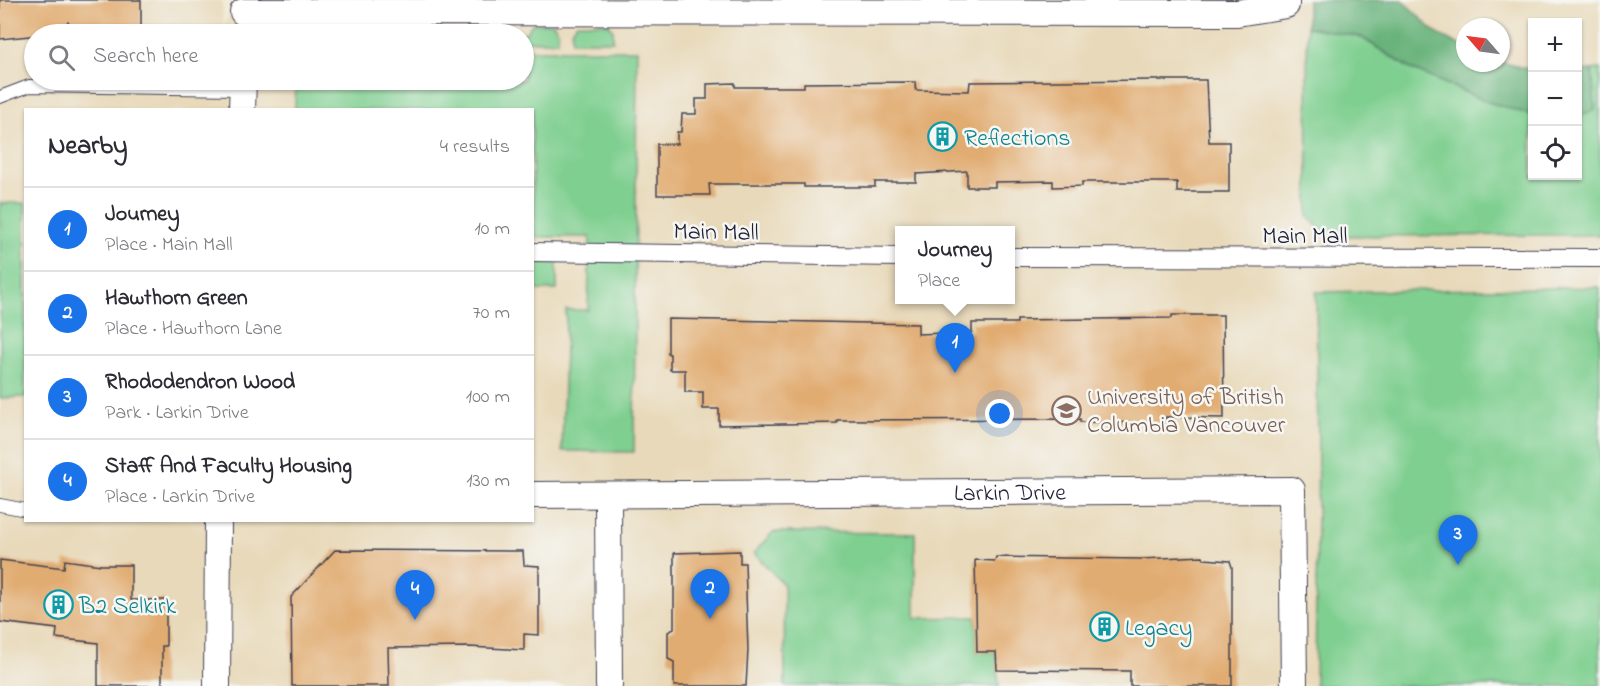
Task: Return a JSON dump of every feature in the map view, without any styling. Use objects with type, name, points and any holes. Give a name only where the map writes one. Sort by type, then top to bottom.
[{"type":"street","points":[[243,16],[589,6],[930,6],[1237,13],[1286,5],[1286,0]]},
{"type":"street","name":"Main Mall","points":[[534,252],[895,257]]},
{"type":"street","name":"Main Mall","points":[[1015,257],[1600,258]]},
{"type":"street","name":"Larkin Drive","points":[[534,495],[1292,490],[1294,686]]},
{"type":"street","points":[[608,495],[609,686]]},
{"type":"street","points":[[217,686],[218,522]]},
{"type":"lane","points":[[0,97],[24,88]]},
{"type":"lane","points":[[192,90],[243,93]]},
{"type":"lane","points":[[0,506],[24,510]]},
{"type":"shaded area","name":"University of British Columbia Vancouver","points":[[0,0],[222,0],[223,24],[24,24],[24,90],[534,90],[534,24],[224,24],[238,0],[1600,0],[1600,686],[0,686]]},
{"type":"green space","points":[[1307,0],[1402,0],[1436,33],[1456,43],[1456,72],[1510,72],[1510,64],[1528,69],[1528,114],[1488,102],[1409,68],[1361,37],[1307,27]]},
{"type":"green space","points":[[553,23],[558,31],[558,41],[534,41],[534,24],[532,24]]},
{"type":"green space","points":[[577,23],[608,23],[613,30],[613,41],[572,41],[572,30]]},
{"type":"green space","points":[[1307,27],[1361,37],[1409,68],[1488,102],[1528,114],[1528,180],[1582,180],[1582,114],[1595,109],[1592,70],[1600,69],[1600,235],[1326,236],[1308,216]]},
{"type":"green space","points":[[534,50],[637,50],[634,452],[562,451],[566,310],[588,310],[590,237],[534,237],[534,108],[295,108],[296,90],[534,90]]},
{"type":"green space","points":[[1592,70],[1595,110],[1582,115],[1582,72]]},
{"type":"green space","points":[[0,203],[24,203],[24,397],[0,398]]},
{"type":"green space","points":[[534,262],[557,262],[557,290],[534,290]]},
{"type":"green space","points":[[1600,287],[1600,686],[1315,686],[1318,445],[1316,292]]},
{"type":"green space","points":[[773,532],[915,533],[915,618],[976,617],[977,652],[996,652],[999,686],[785,686],[784,585],[754,553]]},
{"type":"building","points":[[0,0],[141,0],[141,24],[70,24],[68,22],[65,24],[24,24],[24,37],[0,39]]},
{"type":"building","name":"Reflections","points":[[1206,80],[1209,142],[1229,142],[1229,192],[1177,192],[1177,182],[1082,182],[1082,186],[1053,187],[1053,181],[995,182],[995,187],[967,187],[967,171],[916,174],[916,182],[875,182],[875,187],[709,184],[710,195],[657,195],[657,144],[677,144],[677,132],[681,132],[682,114],[696,114],[696,99],[707,99],[707,84],[735,83],[735,87],[804,87],[804,83],[915,82],[916,90],[969,91],[970,82]]},
{"type":"building","points":[[1172,315],[1223,315],[1224,418],[1166,417],[1166,423],[1080,422],[1080,419],[837,420],[837,423],[719,425],[719,409],[703,409],[703,392],[685,392],[685,370],[670,370],[670,354],[668,354],[668,319],[918,324],[918,334],[972,332],[972,323],[1017,323],[1017,320],[1172,318]]},
{"type":"building","points":[[335,550],[523,551],[524,565],[539,566],[539,635],[524,634],[524,650],[469,647],[388,648],[389,686],[292,686],[291,597]]},
{"type":"building","points":[[740,551],[740,563],[745,563],[748,650],[746,686],[674,686],[674,662],[668,659],[668,632],[674,629],[674,553]]},
{"type":"building","name":"Legacy","points":[[1203,556],[1204,559],[1230,561],[1232,567],[1232,686],[1130,686],[1130,671],[997,670],[996,652],[977,652],[975,560],[995,561],[996,557],[1141,559]]},
{"type":"building","points":[[0,560],[64,568],[65,560],[101,565],[131,565],[131,600],[166,600],[166,646],[162,646],[162,686],[98,686],[98,643],[56,638],[57,629],[0,622]]},
{"type":"place","name":"Reflections","points":[[943,137]]},
{"type":"place","name":"Journey","points":[[955,373]]},
{"type":"place","name":"University of British Columbia Vancouver","points":[[1066,410]]},
{"type":"place","name":"Rhododendron Wood","points":[[1458,565]]},
{"type":"place","name":"B2 Selkirk","points":[[58,605]]},
{"type":"place","name":"Hawthorn Green","points":[[710,619]]},
{"type":"place","name":"Staff And Faculty Housing","points":[[415,620]]},
{"type":"place","name":"Legacy","points":[[1104,627]]}]
